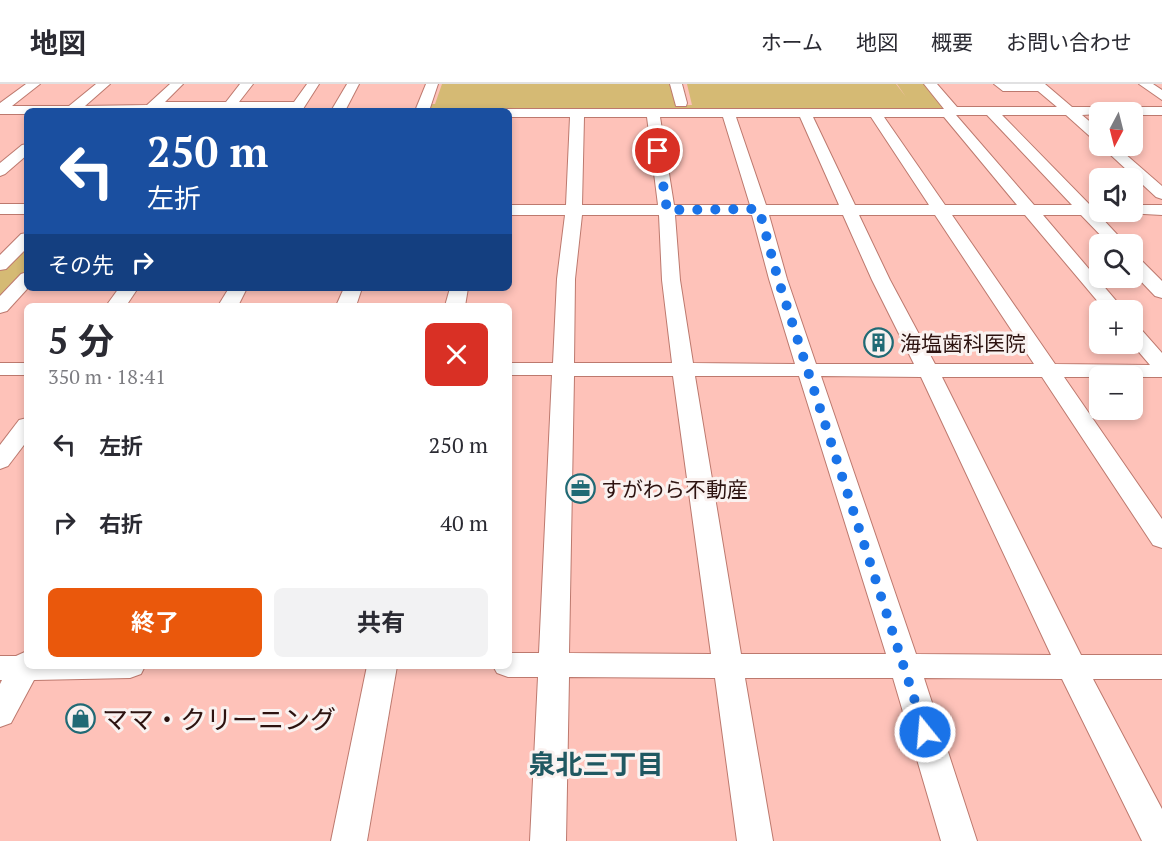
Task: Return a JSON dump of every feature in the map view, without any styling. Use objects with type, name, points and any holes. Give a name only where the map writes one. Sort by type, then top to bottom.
[{"type":"street","points":[[0,110],[34,84]]},
{"type":"street","points":[[74,108],[104,84]]},
{"type":"street","points":[[153,108],[177,84]]},
{"type":"street","points":[[230,105],[248,84]]},
{"type":"street","points":[[172,108],[230,105],[298,106],[313,84]]},
{"type":"street","points":[[340,108],[353,84]]},
{"type":"street","points":[[423,108],[432,84]]},
{"type":"street","points":[[676,84],[681,104]]},
{"type":"street","points":[[930,84],[1107,300]]},
{"type":"street","points":[[1000,84],[1003,87],[1040,86],[1089,128]]},
{"type":"street","points":[[1145,84],[1162,96]]},
{"type":"street","points":[[0,110],[24,110]]},
{"type":"street","points":[[512,113],[1089,110]]},
{"type":"street","points":[[991,111],[1089,206]]},
{"type":"street","points":[[1143,111],[1162,111]]},
{"type":"street","points":[[1143,111],[1162,126]]},
{"type":"street","points":[[653,112],[667,210],[671,280],[683,369],[755,841]]},
{"type":"street","points":[[728,112],[759,209],[778,279],[905,666],[959,841]]},
{"type":"street","points":[[804,112],[851,210],[881,280],[928,370],[1071,666],[1160,841]]},
{"type":"street","points":[[548,841],[562,368],[566,279],[574,210],[577,113]]},
{"type":"street","points":[[875,113],[1162,539]]},
{"type":"street","points":[[0,171],[24,151]]},
{"type":"street","points":[[1119,156],[1162,194]]},
{"type":"street","points":[[0,209],[24,209]]},
{"type":"street","points":[[512,210],[1089,210]]},
{"type":"street","points":[[1143,210],[1162,210]]},
{"type":"street","points":[[0,265],[24,241]]},
{"type":"street","points":[[1143,271],[1158,285]]},
{"type":"street","points":[[0,307],[24,281]]},
{"type":"street","points":[[1143,345],[1162,368]]},
{"type":"street","points":[[512,369],[1049,370],[1162,368]]},
{"type":"street","points":[[0,369],[24,369]]},
{"type":"street","points":[[0,460],[24,429]]},
{"type":"street","points":[[0,714],[17,666]]},
{"type":"street","points":[[512,666],[1162,667]]},
{"type":"street","points":[[349,841],[381,669]]},
{"type":"shaded area","points":[[442,84],[671,84],[676,105],[692,105],[687,84],[896,84],[906,97],[897,84],[925,84],[948,111],[512,111],[512,108],[428,108],[429,104],[435,104]]},
{"type":"shaded area","points":[[24,247],[24,272],[0,297],[0,271]]},
{"type":"place","name":"海塩歯科医院","points":[[879,343]]},
{"type":"place","name":"すがわら不動産","points":[[580,489]]},
{"type":"place","name":"ママ・クリーニング","points":[[81,719]]},
{"type":"district","name":"泉北三丁目","points":[[596,764]]},
{"type":"route","points":[[658,151],[667,210],[759,209],[778,279],[925,732]]}]
